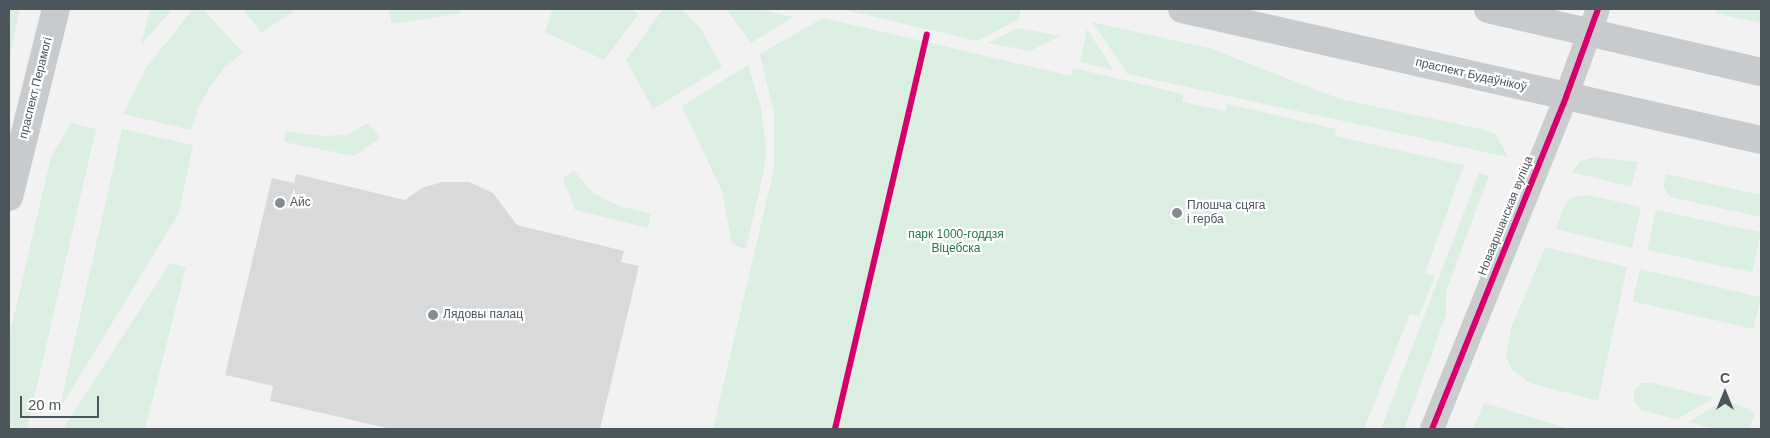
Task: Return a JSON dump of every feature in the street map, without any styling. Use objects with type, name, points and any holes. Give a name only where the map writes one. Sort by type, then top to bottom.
[{"type":"main road","name":"праспект Перамогі","points":[[9,197],[56,9]]},
{"type":"main road","name":"праспект Будаўнікоў","points":[[1182,9],[1761,140]]},
{"type":"main road","points":[[1488,9],[1594,20],[1761,72]]},
{"type":"street","name":"Новааршанская вуліца","points":[[1432,429],[1566,97],[1594,20]]},
{"type":"green space","points":[[9,9],[20,9],[9,60]]},
{"type":"green space","points":[[150,9],[172,9],[141,45]]},
{"type":"green space","points":[[193,9],[203,9],[243,53],[225,67],[210,87],[199,106],[191,130],[123,114],[146,68]]},
{"type":"green space","points":[[243,9],[297,9],[261,33]]},
{"type":"green space","points":[[389,9],[461,9],[461,13],[392,24]]},
{"type":"green space","points":[[553,9],[631,9],[639,14],[604,60],[545,32]]},
{"type":"green space","points":[[663,9],[681,9],[686,13],[701,29],[722,67],[653,109],[626,60]]},
{"type":"green space","points":[[726,9],[758,9],[793,17],[751,43]]},
{"type":"green space","points":[[842,9],[1021,9],[1019,19],[977,41]]},
{"type":"green space","points":[[1718,9],[1761,9],[1761,23],[1715,13]]},
{"type":"green space","name":"парк 1000-годдзя Віцебска","points":[[823,18],[1071,76],[1073,68],[1183,94],[1182,102],[1225,111],[1227,104],[1336,129],[1335,136],[1464,165],[1425,273],[1435,276],[1419,316],[1410,314],[1364,429],[713,429],[774,169],[774,113],[760,54]]},
{"type":"green space","points":[[1092,22],[1209,48],[1340,99],[1481,129],[1495,134],[1508,157],[1128,74]]},
{"type":"green space","points":[[1018,28],[1060,36],[1030,51],[988,43]]},
{"type":"green space","points":[[1087,29],[1113,70],[1080,62]]},
{"type":"green space","points":[[748,65],[761,108],[766,147],[764,170],[746,249],[732,244],[722,191],[682,106]]},
{"type":"green space","points":[[71,123],[96,129],[27,429],[9,429],[9,337],[51,157]]},
{"type":"green space","points":[[368,123],[380,138],[354,156],[284,142],[286,131],[322,136],[347,135]]},
{"type":"green space","points":[[122,129],[193,145],[179,213],[59,410]]},
{"type":"green space","points":[[1594,157],[1638,162],[1631,187],[1572,172],[1580,162]]},
{"type":"green space","points":[[574,171],[594,194],[619,206],[651,214],[648,228],[575,210],[563,178]]},
{"type":"green space","points":[[1479,173],[1489,176],[1446,291],[1446,315],[1404,429],[1381,429]]},
{"type":"green space","points":[[1666,174],[1761,195],[1761,217],[1674,198],[1667,194],[1663,185]]},
{"type":"green space","points":[[1588,195],[1641,207],[1632,248],[1556,229],[1565,204],[1573,197]]},
{"type":"green space","points":[[1656,210],[1761,232],[1752,272],[1647,250]]},
{"type":"green space","points":[[1545,247],[1627,267],[1598,401],[1530,383],[1512,370],[1506,356],[1511,329]]},
{"type":"green space","points":[[170,263],[186,267],[145,429],[63,429]]},
{"type":"green space","points":[[1640,269],[1761,297],[1753,329],[1633,301]]},
{"type":"green space","points":[[1642,383],[1652,383],[1714,398],[1677,419],[1641,410],[1634,401],[1634,390]]},
{"type":"green space","points":[[1724,401],[1751,409],[1754,415],[1750,429],[1716,429],[1688,422]]},
{"type":"green space","points":[[1484,403],[1570,429],[1473,429]]},
{"type":"building","name":"Лядовы палац","points":[[296,174],[405,200],[422,188],[442,182],[469,182],[493,193],[517,225],[624,251],[621,262],[639,266],[600,429],[391,429],[270,401],[273,386],[225,375],[272,178],[294,183]]},
{"type":"cycle path","points":[[1432,429],[1566,97],[1598,9]]},
{"type":"cycle path","points":[[835,429],[927,35]]},
{"type":"place","name":"Айс","points":[[280,203]]},
{"type":"place","name":"Плошча сцяга і герба","points":[[1177,213]]},
{"type":"place","name":"Лядовы палац","points":[[433,315]]}]
